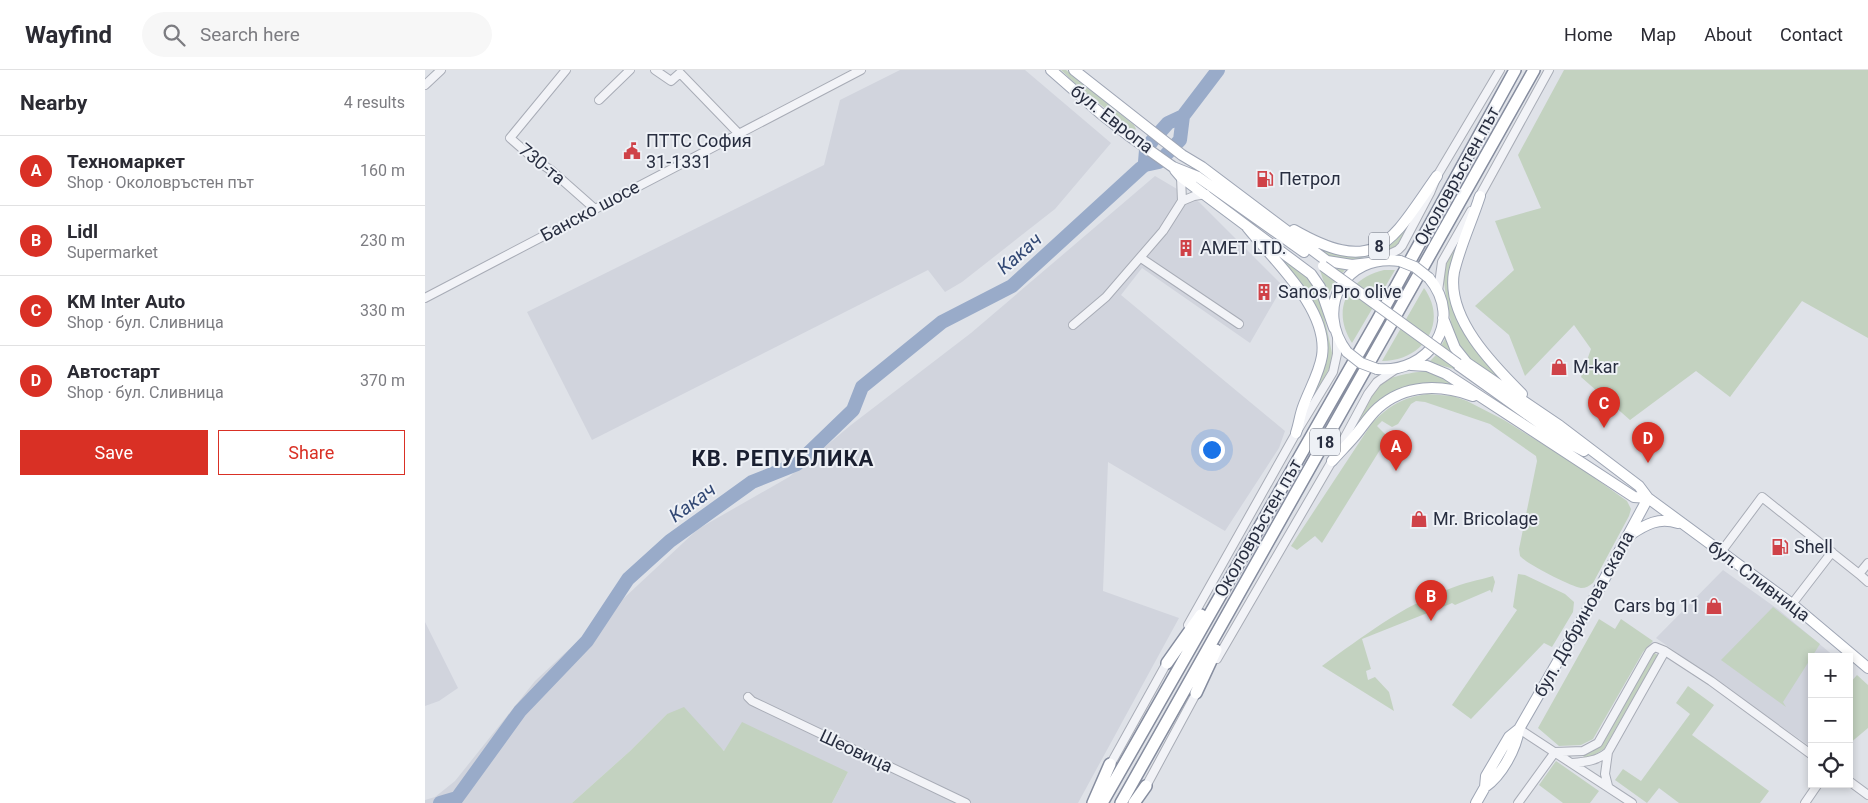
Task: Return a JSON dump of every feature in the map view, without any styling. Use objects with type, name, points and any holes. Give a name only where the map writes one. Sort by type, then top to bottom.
[{"type":"highway","name":"Околовръстен път","points":[[1102,803],[1377,321],[1515,70]]},
{"type":"highway","name":"Околовръстен път","points":[[1121,803],[1534,70]]},
{"type":"highway","points":[[1167,663],[1235,569]]},
{"type":"highway","points":[[1196,693],[1239,595]]},
{"type":"highway","points":[[1093,803],[1110,764]]},
{"type":"highway","points":[[1135,803],[1146,786]]},
{"type":"main road","name":"бул. Европа","points":[[1051,70],[1100,113],[1173,167],[1198,177],[1389,314]]},
{"type":"main road","name":"бул. Европа","points":[[1074,70],[1182,155],[1202,167],[1327,261],[1352,265],[1373,262]]},
{"type":"main road","name":"бул. Европа","points":[[1182,155],[1198,177]]},
{"type":"main road","name":"бул. Европа","points":[[1173,167],[1181,177],[1206,194],[1316,280],[1335,332]]},
{"type":"main road","name":"8","points":[[1273,220],[1333,249],[1363,252],[1390,240],[1401,228],[1437,176]]},
{"type":"main road","points":[[1480,196],[1458,256],[1454,274],[1456,304],[1469,332],[1488,358],[1539,411]]},
{"type":"main road","points":[[1247,227],[1303,296],[1318,322],[1321,332],[1322,356],[1303,406],[1296,432]]},
{"type":"main road","points":[[1400,261],[1415,267],[1429,278],[1438,290],[1443,318],[1440,332],[1426,355],[1411,365],[1396,369],[1377,369],[1361,363],[1347,352],[1335,332],[1333,306],[1338,290],[1348,276],[1361,266],[1373,262],[1400,261]]},
{"type":"main road","name":"бул. Сливница","points":[[1389,314],[1563,440],[1607,463]]},
{"type":"main road","name":"бул. Сливница","points":[[1443,318],[1455,348],[1467,363],[1539,411],[1639,486],[1647,498],[1792,604],[1868,668]]},
{"type":"main road","name":"бул. Сливница","points":[[1411,365],[1435,368],[1634,497],[1647,498]]},
{"type":"main road","points":[[1331,461],[1377,409],[1399,395],[1427,388],[1442,388],[1458,390],[1489,402]]},
{"type":"main road","name":"бул. Сливница","points":[[1563,440],[1590,467]]},
{"type":"main road","name":"бул. Добринова скала","points":[[1476,803],[1485,787],[1494,780],[1517,742],[1519,729],[1629,536],[1647,498]]},
{"type":"main road","points":[[1629,536],[1642,526],[1654,521],[1670,520],[1685,524]]},
{"type":"street","points":[[425,85],[441,70]]},
{"type":"street","name":"730-та","points":[[566,70],[510,138],[533,158],[552,171],[595,209]]},
{"type":"street","points":[[599,100],[630,70]]},
{"type":"street","points":[[655,70],[671,81],[680,73],[739,134]]},
{"type":"street","name":"Банско шосе","points":[[425,298],[861,70]]},
{"type":"street","name":"8","points":[[1437,176],[1500,70]]},
{"type":"street","points":[[1438,290],[1442,262],[1549,70]]},
{"type":"street","points":[[1373,262],[1398,250],[1402,246],[1437,176]]},
{"type":"street","points":[[1073,325],[1105,297],[1163,231],[1182,201],[1181,177]]},
{"type":"street","points":[[1182,201],[1206,194]]},
{"type":"street","points":[[1141,258],[1239,324]]},
{"type":"street","name":"Околовръстен път","points":[[1087,803],[1296,432],[1333,372],[1337,354],[1335,332]]},
{"type":"street","name":"Околовръстен път","points":[[1146,786],[1196,693],[1373,386],[1396,369]]},
{"type":"street","points":[[1721,552],[1762,497],[1833,552],[1868,582]]},
{"type":"street","points":[[1792,604],[1833,552]]},
{"type":"street","points":[[1859,574],[1868,563]]},
{"type":"street","points":[[1555,752],[1583,751],[1598,743],[1651,651],[1657,647],[1711,681],[1808,752]]},
{"type":"street","points":[[1608,786],[1605,774],[1608,752],[1665,651]]},
{"type":"street","name":"Шеовица","points":[[748,697],[752,702],[966,803]]},
{"type":"street","points":[[1519,729],[1632,803]]},
{"type":"street","points":[[1518,803],[1555,752]]},
{"type":"street","points":[[1571,762],[1597,759],[1608,752]]},
{"type":"street","points":[[1853,785],[1868,795]]},
{"type":"street","points":[[1805,803],[1815,788]]},
{"type":"shaded area","points":[[900,70],[1025,70],[1111,143],[1055,209],[962,282],[945,292],[928,270],[592,440],[527,312],[824,165],[840,100]]},
{"type":"shaded area","points":[[1155,176],[1199,202],[1283,286],[1250,343],[1142,268],[1121,295],[1285,431],[1279,448],[1225,531],[1108,462],[1103,591],[1179,618],[1078,803],[832,803],[848,772],[725,751],[667,714],[630,751],[572,803],[425,803],[425,800],[435,797],[455,781],[535,681],[698,529],[789,477],[851,425],[971,333]]},
{"type":"shaded area","points":[[1723,570],[1779,610],[1830,653],[1808,653],[1808,745],[1656,638]]},
{"type":"shaded area","points":[[425,622],[458,688],[439,701],[425,706]]},
{"type":"green space","points":[[1061,70],[1066,70],[1134,125],[1136,129],[1133,131]]},
{"type":"green space","points":[[1564,70],[1868,70],[1868,338],[1802,301],[1730,397],[1696,371],[1630,420],[1581,377],[1591,349],[1574,325],[1525,376],[1509,335],[1475,306],[1514,270],[1495,221],[1541,208],[1518,155]]},
{"type":"green space","points":[[1409,224],[1394,249],[1347,262],[1326,256],[1311,243],[1357,255]]},
{"type":"green space","points":[[1464,229],[1451,298],[1504,380],[1503,383],[1462,354],[1452,327],[1444,271],[1454,244]]},
{"type":"green space","points":[[1272,249],[1315,284],[1321,302],[1332,353],[1331,365],[1309,405],[1324,349],[1324,331],[1321,319],[1306,293]]},
{"type":"green space","points":[[1326,262],[1345,270],[1336,280],[1329,293],[1327,293],[1320,270]]},
{"type":"green space","points":[[1384,270],[1395,270],[1352,343],[1343,319],[1343,308],[1346,298],[1352,288],[1360,281],[1371,274]]},
{"type":"green space","points":[[1424,288],[1431,301],[1434,314],[1433,326],[1428,338],[1409,355],[1382,361]]},
{"type":"green space","points":[[1446,337],[1462,359],[1454,369],[1429,362],[1436,355]]},
{"type":"green space","points":[[1426,371],[1460,385],[1403,390],[1352,435],[1352,429],[1368,398],[1381,383],[1396,376]]},
{"type":"green space","points":[[1427,394],[1453,396],[1504,420],[1578,466],[1627,501],[1631,509],[1629,516],[1593,583],[1581,588],[1539,569],[1520,556],[1519,549],[1537,461],[1536,456],[1490,424],[1425,402],[1416,401],[1411,404],[1398,424],[1392,427],[1382,421],[1377,426],[1388,437],[1322,543],[1315,536],[1297,550],[1291,546],[1372,423],[1397,403]]},
{"type":"green space","points":[[1518,574],[1525,575],[1565,594],[1574,602],[1573,612],[1552,647],[1544,643],[1471,719],[1452,705],[1517,610],[1513,607]]},
{"type":"green space","points":[[1493,576],[1495,582],[1492,593],[1490,590],[1455,605],[1452,603],[1362,639],[1371,669],[1366,671],[1368,680],[1375,677],[1389,692],[1394,711],[1322,666],[1383,623],[1415,604],[1465,583]]},
{"type":"green space","points":[[1773,607],[1820,644],[1814,653],[1808,653],[1808,663],[1783,702],[1786,707],[1721,660]]},
{"type":"green space","points":[[1599,619],[1615,629],[1621,619],[1653,641],[1643,652],[1593,739],[1581,745],[1559,746],[1538,728]]},
{"type":"green space","points":[[1654,653],[1658,655],[1604,749],[1584,759],[1583,754],[1600,746]]},
{"type":"green space","points":[[1857,675],[1868,685],[1868,728],[1853,741],[1853,698],[1853,680]]},
{"type":"green space","points":[[1688,686],[1714,705],[1692,735],[1769,791],[1760,803],[1679,803],[1659,788],[1647,803],[1615,780],[1623,769],[1641,781],[1690,714],[1676,703]]},
{"type":"green space","points":[[684,707],[724,751],[742,722],[848,772],[832,803],[572,803],[630,751],[667,714]]},
{"type":"green space","points":[[1556,761],[1599,791],[1590,803],[1563,803],[1539,785]]},
{"type":"waterway","name":"Какач","points":[[1145,162],[1146,150],[1152,141],[1168,123],[1183,116],[1218,70]]},
{"type":"waterway","name":"Какач","points":[[440,803],[457,798],[520,711],[587,641],[628,579],[670,541],[752,482],[797,464],[853,410],[862,387],[942,322],[1012,286],[1141,168],[1145,165],[1159,162],[1180,140],[1183,116]]},
{"type":"place","name":"ПТТС София 31-1331","points":[[632,151]]},
{"type":"place","name":"Петрол","points":[[1265,179]]},
{"type":"place","name":"AMET LTD.","points":[[1186,248]]},
{"type":"place","name":"Sanos Pro olive","points":[[1264,292]]},
{"type":"place","name":"M-kar","points":[[1559,367]]},
{"type":"place","name":"KM Inter Auto","points":[[1604,428]]},
{"type":"place","name":"Автостарт","points":[[1648,463]]},
{"type":"place","name":"Техномаркет","points":[[1396,471]]},
{"type":"place","name":"Mr. Bricolage","points":[[1419,519]]},
{"type":"place","name":"Shell","points":[[1780,547]]},
{"type":"place","name":"Cars bg 11","points":[[1714,606]]},
{"type":"place","name":"Lidl","points":[[1431,621]]},
{"type":"district","name":"КВ. РЕПУБЛИКА","points":[[783,458]]}]
